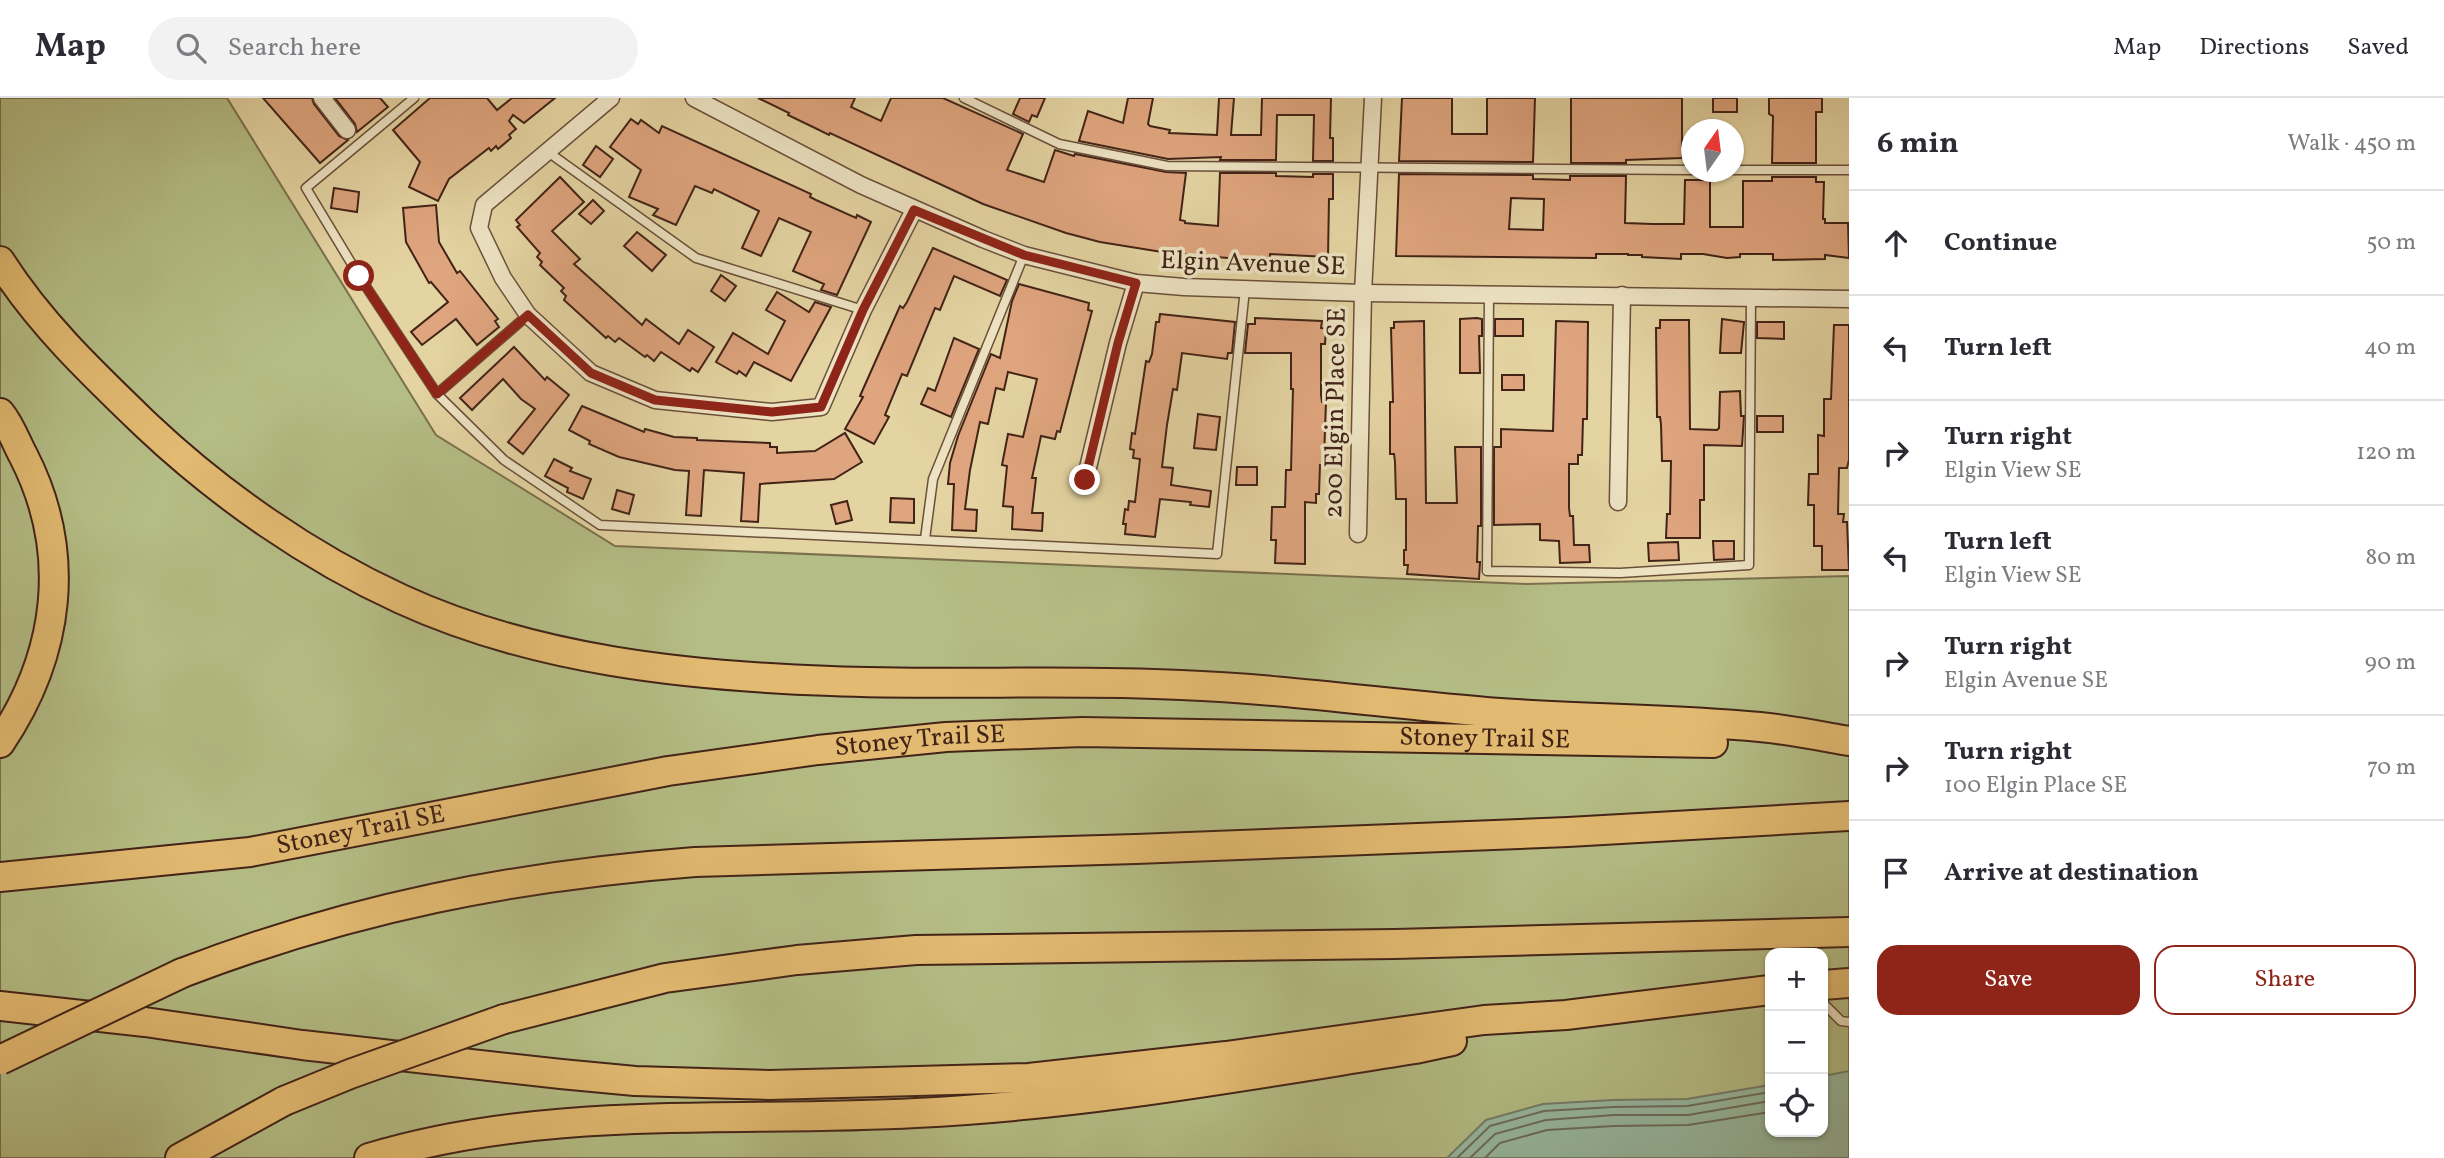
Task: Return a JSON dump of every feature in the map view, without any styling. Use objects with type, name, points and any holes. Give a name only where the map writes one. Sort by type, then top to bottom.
[{"type":"highway","points":[[0,261],[18,290],[73,355],[181,458],[246,507],[313,552],[401,599],[477,628],[570,653],[673,671],[831,681],[1138,684],[1234,688],[1497,713],[1763,727],[1849,743]]},
{"type":"highway","points":[[0,413],[41,495],[55,578],[47,644],[25,700],[0,743]]},
{"type":"highway","name":"Stoney Trail SE","points":[[0,877],[250,852],[668,771],[818,750],[946,737],[1082,732],[1849,743]]},
{"type":"highway","points":[[0,1060],[182,973],[265,942],[400,904],[512,882],[625,867],[777,859],[1136,849],[1568,832],[1849,816]]},
{"type":"highway","points":[[180,1158],[284,1101],[503,1019],[665,978],[797,960],[916,950],[1395,944],[1849,932]]},
{"type":"highway","points":[[1828,984],[1849,982]]},
{"type":"highway","points":[[0,1006],[145,1022],[302,1045],[561,1074],[647,1081],[769,1085],[1029,1078],[1226,1056],[1484,1020],[1566,1015],[1765,991]]},
{"type":"highway","points":[[369,1158],[460,1136],[585,1120],[917,1113],[1127,1093],[1415,1049],[1566,1015]]},
{"type":"street","points":[[322,98],[347,130]]},
{"type":"street","points":[[611,98],[484,205],[479,228],[503,278],[528,315],[591,373],[655,400],[772,412],[821,407],[863,310],[914,210]]},
{"type":"street","name":"Elgin Avenue SE","points":[[694,98],[914,210],[1024,255],[1136,283],[1363,293],[1849,299]]},
{"type":"street","name":"200 Elgin Place SE","points":[[1358,534],[1363,293],[1373,98]]},
{"type":"street","points":[[1085,480],[1118,343],[1136,283]]},
{"type":"street","points":[[1618,502],[1622,295]]},
{"type":"lane","points":[[414,98],[306,188],[359,276],[437,394],[504,460],[600,525],[1217,554],[1245,289]]},
{"type":"lane","points":[[964,98],[1059,144],[1167,166],[1681,170]]},
{"type":"lane","points":[[548,151],[696,258],[863,310]]},
{"type":"lane","points":[[1744,170],[1849,170]]},
{"type":"lane","points":[[925,539],[933,479],[1024,255]]},
{"type":"lane","points":[[1489,294],[1487,571],[1620,573],[1749,565],[1751,297]]},
{"type":"lane","points":[[437,394],[528,315]]},
{"type":"lane","points":[[1828,1008],[1841,1021],[1849,1022]]},
{"type":"shaded area","points":[[0,98],[227,98],[436,435],[615,546],[1527,584],[1849,576],[1849,1158],[0,1158]]},
{"type":"water","points":[[1849,1071],[1849,1158],[1447,1158],[1486,1120],[1543,1104],[1687,1099],[1765,1086],[1765,1137],[1828,1137],[1828,1075]]},
{"type":"building","points":[[263,98],[312,98],[339,136],[348,140],[320,163]]},
{"type":"building","points":[[335,98],[380,98],[388,107],[357,132],[355,124]]},
{"type":"building","points":[[430,98],[487,98],[497,110],[512,98],[555,98],[524,123],[513,115],[509,121],[516,129],[509,135],[511,138],[498,149],[496,146],[491,151],[489,148],[449,179],[438,201],[409,187],[420,162],[393,130]]},
{"type":"building","points":[[758,98],[855,98],[851,107],[881,121],[891,98],[943,98],[1023,134],[1007,170],[1044,182],[1055,150],[1074,156],[1075,154],[1166,172],[1186,173],[1180,220],[1185,223],[1218,226],[1220,173],[1276,173],[1276,176],[1313,177],[1313,174],[1333,174],[1333,199],[1329,199],[1328,257],[1270,254],[1270,258],[1240,259],[1168,253],[1100,242],[1066,233],[983,204],[830,133],[829,135]]},
{"type":"building","points":[[1020,98],[1045,98],[1037,117],[1032,115],[1029,122],[1013,114]]},
{"type":"building","points":[[1128,98],[1153,98],[1148,124],[1150,126],[1170,130],[1169,133],[1217,135],[1219,98],[1234,98],[1231,135],[1261,135],[1262,98],[1331,98],[1330,138],[1333,138],[1333,161],[1313,161],[1314,115],[1277,115],[1276,160],[1220,160],[1221,157],[1168,159],[1079,141],[1088,111],[1123,123]]},
{"type":"building","points":[[1402,98],[1452,98],[1452,134],[1487,134],[1487,98],[1535,98],[1533,162],[1399,161]]},
{"type":"building","points":[[1571,98],[1682,98],[1681,158],[1626,160],[1626,163],[1571,163]]},
{"type":"building","points":[[1713,98],[1737,98],[1737,112],[1713,112]]},
{"type":"building","points":[[1769,98],[1822,98],[1822,112],[1816,112],[1816,163],[1772,163],[1773,116],[1769,114]]},
{"type":"building","points":[[631,119],[638,124],[641,120],[659,133],[662,126],[811,194],[810,197],[816,200],[871,222],[837,295],[821,290],[824,284],[793,271],[811,232],[779,218],[761,256],[742,248],[759,211],[714,189],[712,193],[695,186],[676,225],[653,215],[658,209],[629,197],[641,170],[610,147]]},
{"type":"building","points":[[596,146],[613,159],[600,177],[583,165]]},
{"type":"building","points":[[1399,174],[1533,175],[1533,179],[1570,180],[1570,176],[1626,176],[1625,223],[1653,224],[1684,224],[1685,182],[1710,182],[1710,227],[1743,227],[1744,181],[1772,181],[1772,177],[1816,177],[1816,182],[1824,182],[1825,223],[1848,223],[1849,258],[1825,255],[1825,259],[1773,260],[1773,254],[1740,254],[1740,257],[1727,258],[1681,254],[1681,259],[1596,254],[1596,258],[1396,256]],"holes":[[[1511,198],[1544,199],[1543,230],[1509,229]]]},
{"type":"building","points":[[560,177],[584,202],[552,231],[580,259],[574,264],[642,325],[646,319],[679,344],[688,330],[714,347],[698,372],[692,368],[690,371],[661,352],[654,361],[619,338],[615,342],[608,336],[606,338],[564,300],[566,296],[561,291],[564,288],[540,265],[542,262],[537,257],[540,253],[517,227],[520,225],[516,220]]},
{"type":"building","points":[[334,188],[359,192],[357,212],[331,208]]},
{"type":"building","points":[[593,200],[604,211],[591,224],[579,214]]},
{"type":"building","points":[[436,205],[439,242],[457,273],[460,271],[498,319],[495,321],[499,327],[477,345],[456,319],[422,345],[411,332],[448,302],[431,282],[429,283],[406,242],[403,208]]},
{"type":"building","points":[[637,232],[666,255],[652,271],[624,246]]},
{"type":"building","points":[[933,248],[1007,280],[1000,296],[954,276],[940,310],[935,308],[907,376],[902,374],[885,415],[889,417],[874,444],[845,429],[863,397],[860,396],[900,306],[903,308],[907,302]]},
{"type":"building","points":[[721,275],[736,286],[725,301],[711,291]]},
{"type":"building","points":[[1019,284],[1089,303],[1088,310],[1092,311],[1060,432],[1057,431],[1055,439],[1041,436],[1032,478],[1036,478],[1032,513],[1043,513],[1042,531],[1012,529],[1013,507],[1003,506],[1007,466],[1002,465],[1008,434],[1023,437],[1037,379],[1008,372],[1004,390],[996,388],[988,424],[980,422],[970,470],[965,509],[977,510],[976,531],[952,530],[954,484],[948,484],[950,463],[991,354],[1000,358],[1012,301]]},
{"type":"building","points":[[777,292],[809,312],[815,302],[831,307],[791,381],[754,362],[746,376],[716,362],[733,333],[768,354],[785,321],[766,310]]},
{"type":"building","points":[[1160,314],[1235,322],[1232,353],[1228,353],[1227,359],[1182,353],[1177,390],[1173,389],[1167,425],[1162,467],[1173,468],[1171,485],[1211,491],[1209,507],[1160,499],[1155,537],[1125,534],[1126,524],[1123,524],[1129,501],[1135,502],[1140,459],[1133,458],[1134,450],[1130,449],[1132,433],[1135,434],[1146,361],[1149,362],[1152,354],[1156,322],[1159,322]]},
{"type":"building","points":[[1255,318],[1322,321],[1321,328],[1326,329],[1325,344],[1321,344],[1321,395],[1322,402],[1326,402],[1324,457],[1320,465],[1316,503],[1305,502],[1305,564],[1275,563],[1276,540],[1271,540],[1272,507],[1285,507],[1286,470],[1291,470],[1291,353],[1245,353],[1248,324],[1255,324]]},
{"type":"building","points":[[1460,319],[1482,319],[1482,336],[1479,336],[1480,373],[1460,373]]},
{"type":"building","points":[[1495,319],[1523,319],[1523,336],[1495,336]]},
{"type":"building","points":[[1722,319],[1744,322],[1741,353],[1720,353]]},
{"type":"building","points":[[1660,320],[1689,320],[1690,429],[1717,430],[1720,392],[1740,391],[1741,416],[1744,416],[1742,446],[1704,445],[1704,500],[1700,500],[1700,538],[1666,538],[1667,514],[1670,514],[1671,461],[1662,461],[1661,424],[1660,417],[1657,417],[1656,328],[1660,328]]},
{"type":"building","points":[[1424,321],[1426,503],[1457,503],[1455,447],[1481,447],[1481,526],[1478,526],[1477,562],[1480,562],[1479,579],[1407,574],[1408,565],[1404,565],[1406,499],[1396,499],[1394,454],[1390,454],[1390,402],[1393,402],[1391,328],[1394,328],[1394,322]]},
{"type":"building","points":[[1556,321],[1588,322],[1587,419],[1583,419],[1582,455],[1578,455],[1578,464],[1569,464],[1569,508],[1570,516],[1573,516],[1574,545],[1589,545],[1590,562],[1560,563],[1559,541],[1540,540],[1540,524],[1494,525],[1494,447],[1501,447],[1501,429],[1553,431]]},
{"type":"building","points":[[1757,322],[1784,322],[1784,339],[1757,338]]},
{"type":"building","points":[[1834,325],[1849,325],[1849,460],[1847,468],[1839,468],[1838,514],[1844,514],[1843,522],[1847,522],[1849,570],[1822,570],[1822,546],[1814,546],[1814,505],[1808,505],[1809,474],[1818,474],[1818,435],[1824,436],[1824,399],[1831,399]]},
{"type":"building","points":[[954,338],[979,349],[951,417],[921,404],[928,388],[935,391]]},
{"type":"building","points":[[514,347],[545,380],[547,377],[569,395],[523,454],[508,442],[535,409],[521,399],[503,379],[472,410],[460,398]]},
{"type":"building","points":[[1502,375],[1524,375],[1524,390],[1502,390]]},
{"type":"building","points":[[582,406],[644,432],[645,429],[697,440],[770,443],[770,447],[777,447],[777,453],[815,451],[845,433],[862,462],[834,479],[760,484],[758,522],[741,521],[744,473],[704,470],[701,516],[686,515],[689,471],[619,457],[589,444],[590,441],[569,430]]},
{"type":"building","points":[[1198,414],[1220,417],[1216,450],[1194,448]]},
{"type":"building","points":[[1757,416],[1783,416],[1783,432],[1757,432]]},
{"type":"building","points":[[554,459],[572,468],[570,471],[591,479],[583,499],[567,492],[568,488],[545,476]]},
{"type":"building","points":[[1237,467],[1257,467],[1257,485],[1236,485]]},
{"type":"building","points":[[617,490],[634,495],[629,514],[612,509]]},
{"type":"building","points":[[891,498],[914,499],[914,523],[890,522]]},
{"type":"building","points":[[847,501],[852,520],[836,524],[831,505]]},
{"type":"building","points":[[1713,541],[1734,541],[1734,559],[1714,560]]},
{"type":"building","points":[[1678,542],[1679,560],[1649,561],[1648,543]]},
{"type":"route","points":[[359,276],[437,394],[528,315],[591,373],[655,400],[772,412],[821,407],[863,310],[914,210],[1024,255],[1136,283],[1118,343],[1085,480]]}]
